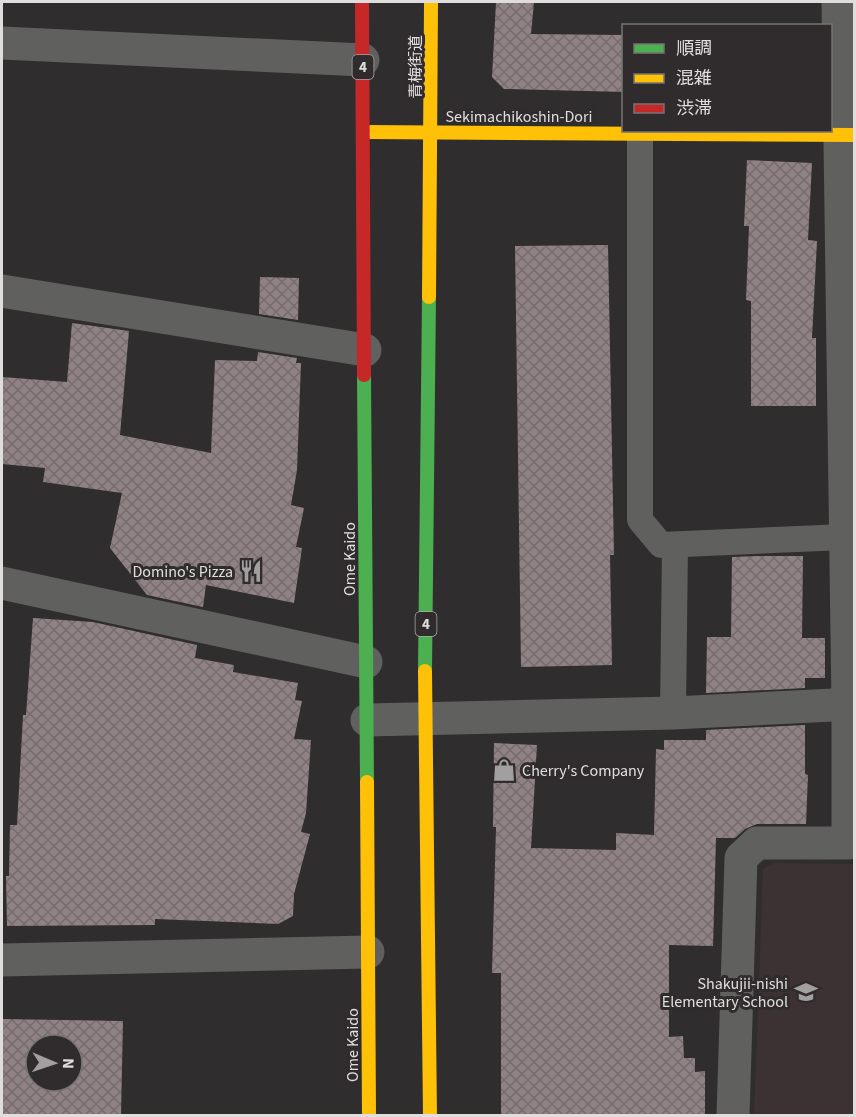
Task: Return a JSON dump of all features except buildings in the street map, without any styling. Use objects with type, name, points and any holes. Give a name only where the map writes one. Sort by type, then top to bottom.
[{"type":"main road","name":"Ome Kaido","points":[[362,2],[369,1116]]},
{"type":"main road","name":"青梅街道","points":[[431,2],[431,132]]},
{"type":"main road","name":"Sekimachikoshin-Dori","points":[[364,132],[847,135]]},
{"type":"main road","name":"4","points":[[430,1116],[425,719],[431,132]]},
{"type":"street","points":[[732,1116],[741,858],[757,843],[848,843],[851,704],[845,537],[847,135],[838,2]]},
{"type":"street","points":[[2,43],[363,60]]},
{"type":"street","points":[[2,291],[365,350]]},
{"type":"street","points":[[2,583],[366,662]]},
{"type":"street","points":[[366,720],[673,713],[851,704]]},
{"type":"street","points":[[2,960],[368,952]]},
{"type":"lane","points":[[640,134],[640,520],[661,545],[845,537]]},
{"type":"lane","points":[[673,713],[675,545]]},
{"type":"shaded area","name":"Shakujii-nishi Elementary School","points":[[774,863],[854,864],[854,1115],[754,1115],[763,869]]},
{"type":"traffic: fast","points":[[425,671],[429,297]]},
{"type":"traffic: fast","points":[[364,375],[367,782]]},
{"type":"traffic: slow","points":[[429,297],[431,2]]},
{"type":"traffic: slow","points":[[364,132],[854,135]]},
{"type":"traffic: slow","points":[[425,671],[430,1116]]},
{"type":"traffic: slow","points":[[367,782],[369,1116]]},
{"type":"traffic: jam","points":[[362,2],[364,375]]},
{"type":"place","name":"Domino's Pizza","points":[[251,571]]},
{"type":"place","name":"Cherry's Company","points":[[504,770]]},
{"type":"place","name":"Shakujii-nishi Elementary School","points":[[806,992]]}]
